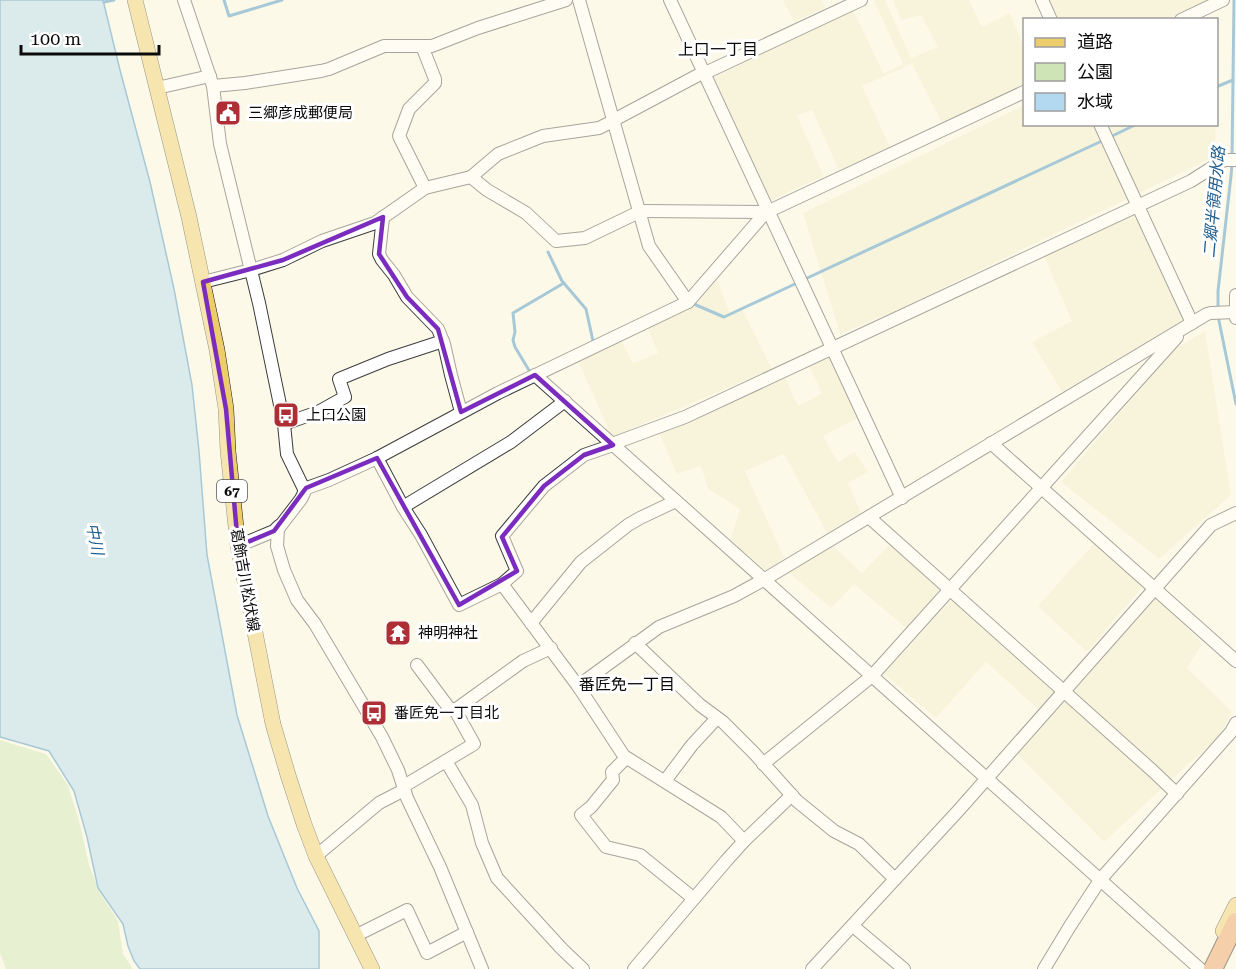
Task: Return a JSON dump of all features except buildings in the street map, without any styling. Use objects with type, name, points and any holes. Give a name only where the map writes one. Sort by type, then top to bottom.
[{"type":"highway","points":[[1214,969],[1236,910]]},
{"type":"highway","points":[[1226,969],[1236,950]]},
{"type":"main road","name":"葛飾吉川松伏線","points":[[135,0],[189,217],[217,350],[226,410],[238,546],[273,724],[316,856],[372,969]]},
{"type":"main road","points":[[1202,969],[1236,910]]},
{"type":"street","points":[[184,0],[211,81],[223,160],[251,270],[284,424],[287,454],[304,489],[301,499],[274,531],[238,546]]},
{"type":"street","points":[[157,88],[211,81],[245,83],[321,71],[384,46],[432,46],[478,28],[566,0]]},
{"type":"street","points":[[579,0],[649,246],[688,302]]},
{"type":"street","points":[[670,0],[902,498]]},
{"type":"street","points":[[203,282],[288,258],[322,241],[375,223],[425,188],[471,177],[498,154],[543,136],[599,128],[704,73],[861,0]]},
{"type":"street","points":[[1042,0],[1050,18]]},
{"type":"street","points":[[1185,18],[1223,0]]},
{"type":"street","points":[[422,46],[435,83],[409,110],[399,136],[425,188]]},
{"type":"street","points":[[304,489],[377,458],[461,412],[688,302],[769,211],[1023,92]]},
{"type":"street","points":[[1101,126],[1191,324]]},
{"type":"street","points":[[377,458],[459,604],[502,584],[517,571],[502,536],[544,486],[584,455],[685,417],[1138,206],[1230,160]]},
{"type":"street","points":[[471,177],[487,190],[526,213],[556,241],[585,238],[639,212],[769,211]]},
{"type":"street","points":[[383,217],[379,254],[412,304],[438,328],[461,412]]},
{"type":"street","points":[[578,686],[659,627],[734,597],[870,518],[1191,324],[1211,313],[1235,313],[1236,295]]},
{"type":"street","points":[[763,764],[872,676],[1165,349],[1191,324]]},
{"type":"street","points":[[284,424],[318,412],[345,397],[339,379],[388,359],[443,341]]},
{"type":"street","points":[[535,375],[1202,969]]},
{"type":"street","points":[[403,507],[511,442],[565,401]]},
{"type":"street","points":[[991,443],[1236,661]]},
{"type":"street","points":[[531,623],[581,562],[628,525],[676,501]]},
{"type":"street","points":[[812,969],[987,779],[1211,525],[1236,513]]},
{"type":"street","points":[[870,518],[1177,794]]},
{"type":"street","points":[[279,526],[277,546],[294,595],[315,624],[382,737],[395,763],[407,798],[440,867],[482,969]]},
{"type":"street","points":[[502,584],[551,648],[626,758],[721,817],[744,841]]},
{"type":"street","points":[[635,644],[717,718],[797,801],[834,831],[859,844],[895,879]]},
{"type":"street","points":[[455,710],[523,661],[551,648]]},
{"type":"street","points":[[316,856],[379,803],[474,744],[455,710],[449,708],[417,665]]},
{"type":"street","points":[[665,781],[692,745],[717,718]]},
{"type":"street","points":[[1044,969],[1100,880],[1231,732],[1236,723]]},
{"type":"street","points":[[626,758],[612,772],[613,780],[591,807],[580,815],[606,847],[640,855],[693,898]]},
{"type":"street","points":[[446,761],[472,805],[482,843],[497,878],[583,969]]},
{"type":"street","points":[[634,969],[744,841],[792,795]]},
{"type":"street","points":[[355,936],[406,910],[427,953],[467,932]]},
{"type":"street","points":[[853,926],[904,969]]},
{"type":"highlighted area","points":[[383,217],[379,254],[407,297],[438,329],[461,412],[535,375],[613,445],[584,455],[544,486],[502,537],[517,571],[459,605],[377,458],[306,488],[274,531],[238,546],[226,409],[203,282],[283,260]]},
{"type":"shaded area","points":[[783,0],[821,0],[825,8],[794,22]]},
{"type":"shaded area","points":[[885,0],[911,58],[938,47],[921,15],[901,20],[893,0],[969,0],[982,27],[1010,13],[1023,46],[1023,86],[942,123],[912,64],[862,86],[890,147],[839,170],[812,110],[797,116],[824,176],[769,201],[711,79],[853,10],[884,74],[903,64],[874,1]]},
{"type":"shaded area","points":[[1046,0],[1207,0],[1169,18],[1055,18]]},
{"type":"shaded area","points":[[1023,105],[1023,126],[1216,126],[1214,157],[895,311],[840,334],[803,213]]},
{"type":"shaded area","points":[[1132,211],[1186,319],[1062,392],[1032,342],[1072,321],[1044,256]]},
{"type":"shaded area","points":[[717,280],[730,313],[742,309],[772,369],[612,437],[578,361],[621,340],[633,363],[658,353],[647,326],[692,306]]},
{"type":"shaded area","points":[[1205,331],[1231,495],[1159,559],[1061,482],[1173,350]]},
{"type":"shaded area","points":[[830,355],[858,418],[823,436],[838,462],[855,452],[868,472],[848,483],[861,513],[827,533],[784,454],[745,471],[785,560],[767,571],[730,541],[740,509],[708,489],[701,466],[677,474],[659,433],[784,375],[798,406],[822,393],[809,366]]},
{"type":"shaded area","points":[[1096,541],[1144,585],[1087,652],[1038,606]]},
{"type":"shaded area","points":[[890,544],[940,589],[906,628],[854,584],[831,608],[788,572],[833,546],[862,573]]},
{"type":"shaded area","points":[[1156,595],[1202,644],[1187,668],[1232,712],[1219,736],[1104,842],[1017,754]]},
{"type":"shaded area","points":[[953,598],[1057,691],[1039,710],[986,662],[936,718],[884,674]]},
{"type":"green space","points":[[0,740],[46,754],[68,785],[89,865],[100,893],[118,921],[123,954],[133,969],[6,969],[0,953]]},
{"type":"water","name":"中川","points":[[0,0],[103,0],[150,182],[174,289],[192,385],[207,555],[237,715],[268,816],[297,888],[319,931],[319,969],[140,969],[128,946],[123,924],[98,888],[74,791],[49,751],[0,737]]},
{"type":"waterway","points":[[104,2],[114,0]]},
{"type":"waterway","points":[[224,0],[229,16],[282,0]]},
{"type":"waterway","name":"二郷半領用水路","points":[[1232,157],[1234,0]]},
{"type":"waterway","points":[[1218,86],[1233,80]]},
{"type":"waterway","points":[[1110,137],[1133,126]]},
{"type":"waterway","points":[[803,280],[1104,140]]},
{"type":"waterway","name":"二郷半領用水路","points":[[1218,309],[1232,164]]},
{"type":"waterway","points":[[548,252],[562,281],[586,309],[593,341]]},
{"type":"waterway","points":[[530,372],[515,347],[513,313],[564,283]]},
{"type":"waterway","points":[[692,300],[696,305],[724,317],[797,283]]},
{"type":"waterway","name":"二郷半領用水路","points":[[1218,316],[1236,404]]},
{"type":"place","name":"三郷彦成郵便局","points":[[228,113]]},
{"type":"place","name":"上口公園","points":[[286,415]]},
{"type":"place","name":"神明神社","points":[[398,633]]},
{"type":"place","name":"番匠免一丁目北","points":[[374,713]]},
{"type":"district","name":"上口一丁目","points":[[718,49]]},
{"type":"district","name":"番匠免一丁目","points":[[627,684]]}]
